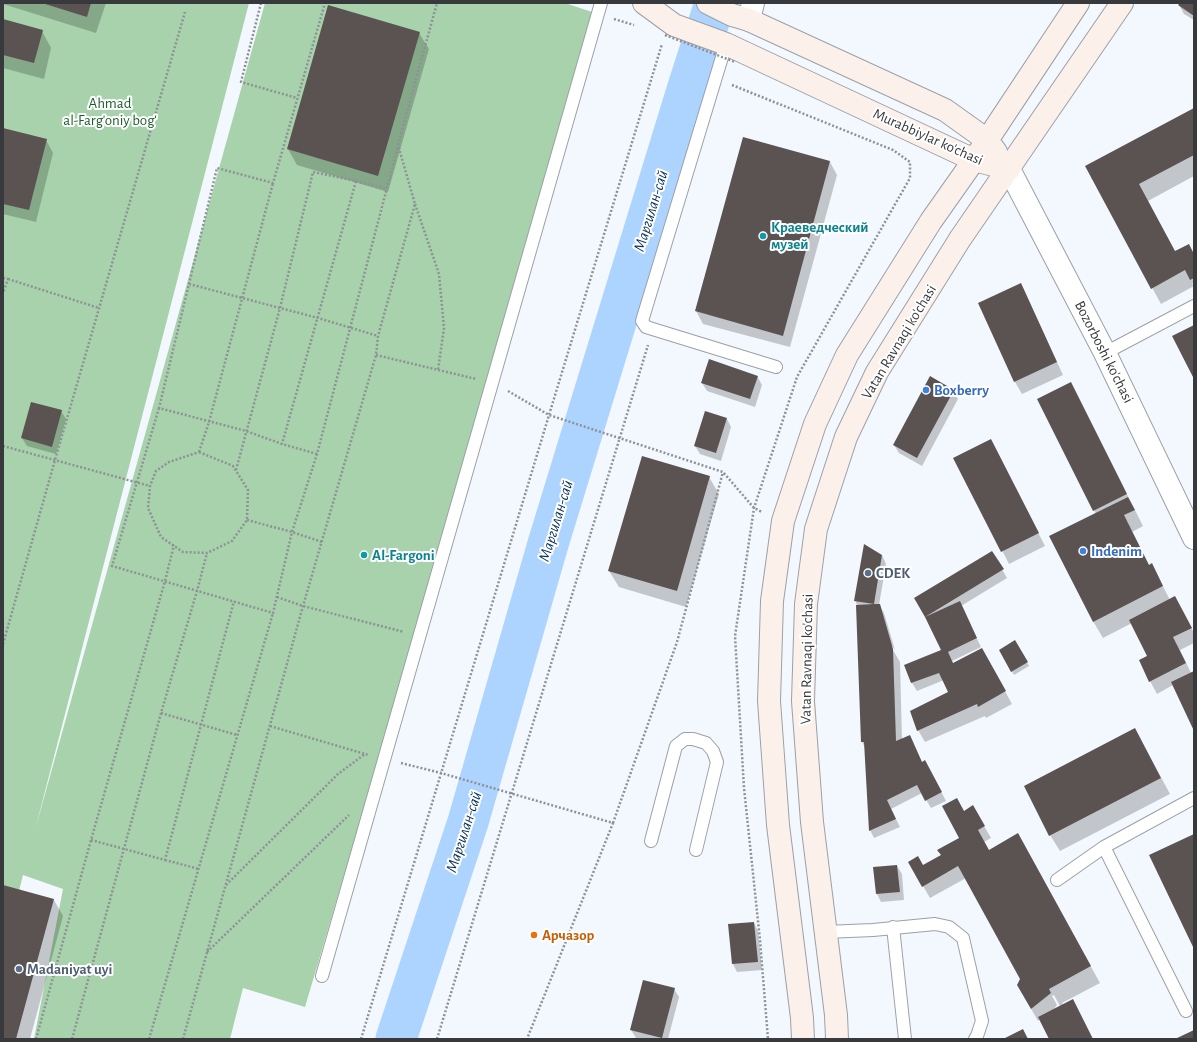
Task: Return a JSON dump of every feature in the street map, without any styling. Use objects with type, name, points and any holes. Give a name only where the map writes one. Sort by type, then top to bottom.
[{"type":"main road","name":"Murabbiylar ko'chasi","points":[[644,3],[670,30],[974,160],[1009,169]]},
{"type":"main road","name":"Murabbiylar ko'chasi","points":[[708,3],[745,13],[945,110],[987,140],[1009,169]]},
{"type":"main road","points":[[803,1039],[802,1018],[778,825],[769,701],[772,601],[783,521],[815,424],[847,355],[932,220],[974,160],[1077,3]]},
{"type":"main road","name":"Vatan Ravnaqi ko'chasi","points":[[837,1039],[836,1015],[812,822],[803,701],[806,604],[816,529],[846,436],[877,372],[960,239],[1122,3]]},
{"type":"street","name":"Bozorboshi ko'chasi","points":[[1009,169],[1105,353],[1194,538]]},
{"type":"lane","points":[[322,976],[601,3]]},
{"type":"lane","points":[[727,54],[642,321],[646,327],[776,367]]},
{"type":"lane","points":[[1105,353],[1194,306]]},
{"type":"lane","points":[[652,841],[676,746],[685,740],[693,739],[706,743],[714,751],[717,762],[696,850]]},
{"type":"lane","points":[[1057,880],[1104,847],[1194,798]]},
{"type":"lane","points":[[1104,847],[1186,1012]]},
{"type":"lane","points":[[825,932],[873,930],[935,924],[949,927],[963,938],[982,1021],[975,1039]]},
{"type":"lane","points":[[893,927],[905,1039]]},
{"type":"path","points":[[261,3],[241,82],[297,98]]},
{"type":"path","points":[[199,452],[209,422],[273,183],[325,3]]},
{"type":"path","points":[[149,1039],[273,613],[292,532],[317,454],[437,3]]},
{"type":"path","points":[[3,644],[185,12]]},
{"type":"path","points":[[361,1039],[549,415],[670,30],[727,54]]},
{"type":"path","points":[[729,83],[894,150],[910,162],[910,178],[797,377],[754,508],[735,636],[744,788],[760,940],[768,1039]]},
{"type":"path","points":[[398,145],[415,204],[439,274],[444,328],[438,370]]},
{"type":"path","points":[[273,183],[217,168],[159,408],[112,566],[273,613]]},
{"type":"path","points":[[236,470],[280,308],[313,172],[387,189]]},
{"type":"path","points":[[282,444],[356,181]]},
{"type":"path","points":[[182,1039],[303,606],[376,355],[378,336],[415,204]]},
{"type":"path","points":[[3,278],[99,308]]},
{"type":"path","points":[[3,293],[8,279]]},
{"type":"path","points":[[189,284],[243,297],[378,336]]},
{"type":"path","points":[[437,1039],[653,329]]},
{"type":"path","points":[[376,355],[492,382],[549,415],[723,472],[754,508],[783,521]]},
{"type":"path","points":[[159,408],[246,431],[282,444],[317,454]]},
{"type":"path","points":[[3,446],[150,486]]},
{"type":"path","points":[[199,452],[233,466],[236,470],[248,490],[247,520],[232,541],[207,553],[183,552],[161,537],[148,508],[150,486],[156,471],[169,462],[199,452]]},
{"type":"path","points":[[527,1039],[613,823],[677,642],[723,472]]},
{"type":"path","points":[[247,520],[322,542]]},
{"type":"path","points":[[36,1039],[90,840],[174,546]]},
{"type":"path","points":[[72,1039],[161,713],[207,553]]},
{"type":"path","points":[[277,597],[303,606],[419,636]]},
{"type":"path","points":[[165,860],[234,601]]},
{"type":"path","points":[[161,713],[237,735]]},
{"type":"path","points":[[270,726],[365,754],[441,773],[613,823]]},
{"type":"path","points":[[225,887],[338,774],[365,754]]},
{"type":"path","points":[[207,952],[374,793]]},
{"type":"path","points":[[90,840],[199,868]]},
{"type":"green space","name":"Ahmad al-Farg'oniy bog'","points":[[3,3],[249,3],[35,830],[265,3],[565,3],[598,14],[381,759],[368,794],[305,1007],[243,988],[230,1039],[34,1039],[63,889],[23,875],[3,955]]},
{"type":"building","points":[[42,3],[91,3],[87,17]]},
{"type":"building","points":[[1180,3],[1194,3],[1194,16],[1178,5]]},
{"type":"building","points":[[328,5],[420,32],[378,176],[287,149]]},
{"type":"building","points":[[3,19],[43,30],[34,63],[3,55]]},
{"type":"building","points":[[1194,108],[1194,155],[1139,184],[1175,251],[1189,244],[1194,254],[1194,278],[1190,280],[1185,270],[1151,289],[1085,166]]},
{"type":"building","points":[[3,128],[47,139],[29,210],[3,204]]},
{"type":"building","name":"Краеведческий музей","points":[[743,137],[830,161],[783,336],[695,311]]},
{"type":"building","points":[[1021,283],[1057,362],[1014,382],[978,303]]},
{"type":"building","points":[[1194,325],[1194,379],[1172,336]]},
{"type":"building","points":[[709,359],[758,376],[750,399],[701,383]]},
{"type":"building","points":[[930,376],[954,390],[917,458],[893,445]]},
{"type":"building","points":[[1071,382],[1127,494],[1093,511],[1037,399]]},
{"type":"building","points":[[31,402],[62,410],[52,447],[21,438]]},
{"type":"building","points":[[705,411],[727,418],[716,453],[694,446]]},
{"type":"building","points":[[991,439],[1039,533],[1001,552],[953,458]]},
{"type":"building","points":[[642,456],[710,476],[677,591],[608,571]]},
{"type":"building","points":[[1128,497],[1135,510],[1124,515],[1149,565],[1152,563],[1163,586],[1093,622],[1049,536]]},
{"type":"building","points":[[864,544],[882,555],[874,604],[854,601]]},
{"type":"building","points":[[992,551],[1004,569],[925,617],[914,598]]},
{"type":"building","points":[[1175,596],[1192,628],[1173,637],[1186,663],[1149,682],[1139,660],[1147,656],[1129,620]]},
{"type":"building","points":[[960,601],[977,638],[948,652],[953,663],[982,648],[1006,691],[978,707],[977,704],[917,731],[910,711],[948,692],[939,673],[911,683],[904,665],[941,650],[925,617]]},
{"type":"building","points":[[880,604],[893,649],[896,741],[910,735],[922,762],[925,760],[942,792],[925,801],[917,785],[887,800],[896,819],[869,831],[864,742],[861,742],[856,605]]},
{"type":"building","points":[[1015,640],[1028,662],[1011,672],[999,650]]},
{"type":"building","points":[[1194,671],[1194,731],[1171,682]]},
{"type":"building","points":[[1135,728],[1161,778],[1049,836],[1024,786]]},
{"type":"building","points":[[957,798],[964,811],[973,805],[985,826],[978,830],[989,850],[1018,833],[1091,966],[1049,989],[1051,993],[1031,1009],[1017,985],[1020,979],[958,866],[922,887],[908,862],[918,856],[923,865],[941,855],[937,850],[959,838],[942,806]]},
{"type":"building","points":[[1194,834],[1194,949],[1149,855]]},
{"type":"building","points":[[897,865],[900,892],[876,894],[873,867]]},
{"type":"building","name":"Madaniyat uyi","points":[[3,885],[54,899],[16,1039],[3,1039]]},
{"type":"building","points":[[754,922],[758,962],[732,964],[728,924]]},
{"type":"building","points":[[643,980],[675,988],[662,1038],[630,1030]]},
{"type":"building","points":[[1073,999],[1093,1039],[1049,1039],[1038,1017]]},
{"type":"building","points":[[1023,1029],[1028,1039],[1003,1039]]},
{"type":"building","points":[[1194,1030],[1194,1039],[1175,1039]]},
{"type":"waterway","name":"Маргилан-сай","points":[[396,1039],[468,822],[548,544],[715,3]]},
{"type":"place","name":"Краеведческий музей","points":[[763,236]]},
{"type":"place","name":"Boxberry","points":[[926,390]]},
{"type":"place","name":"Indenim","points":[[1083,551]]},
{"type":"place","name":"Al-Fargoni","points":[[364,555]]},
{"type":"place","name":"CDEK","points":[[868,573]]},
{"type":"place","name":"Арчазор","points":[[534,935]]},
{"type":"place","name":"Madaniyat uyi","points":[[19,969]]}]
